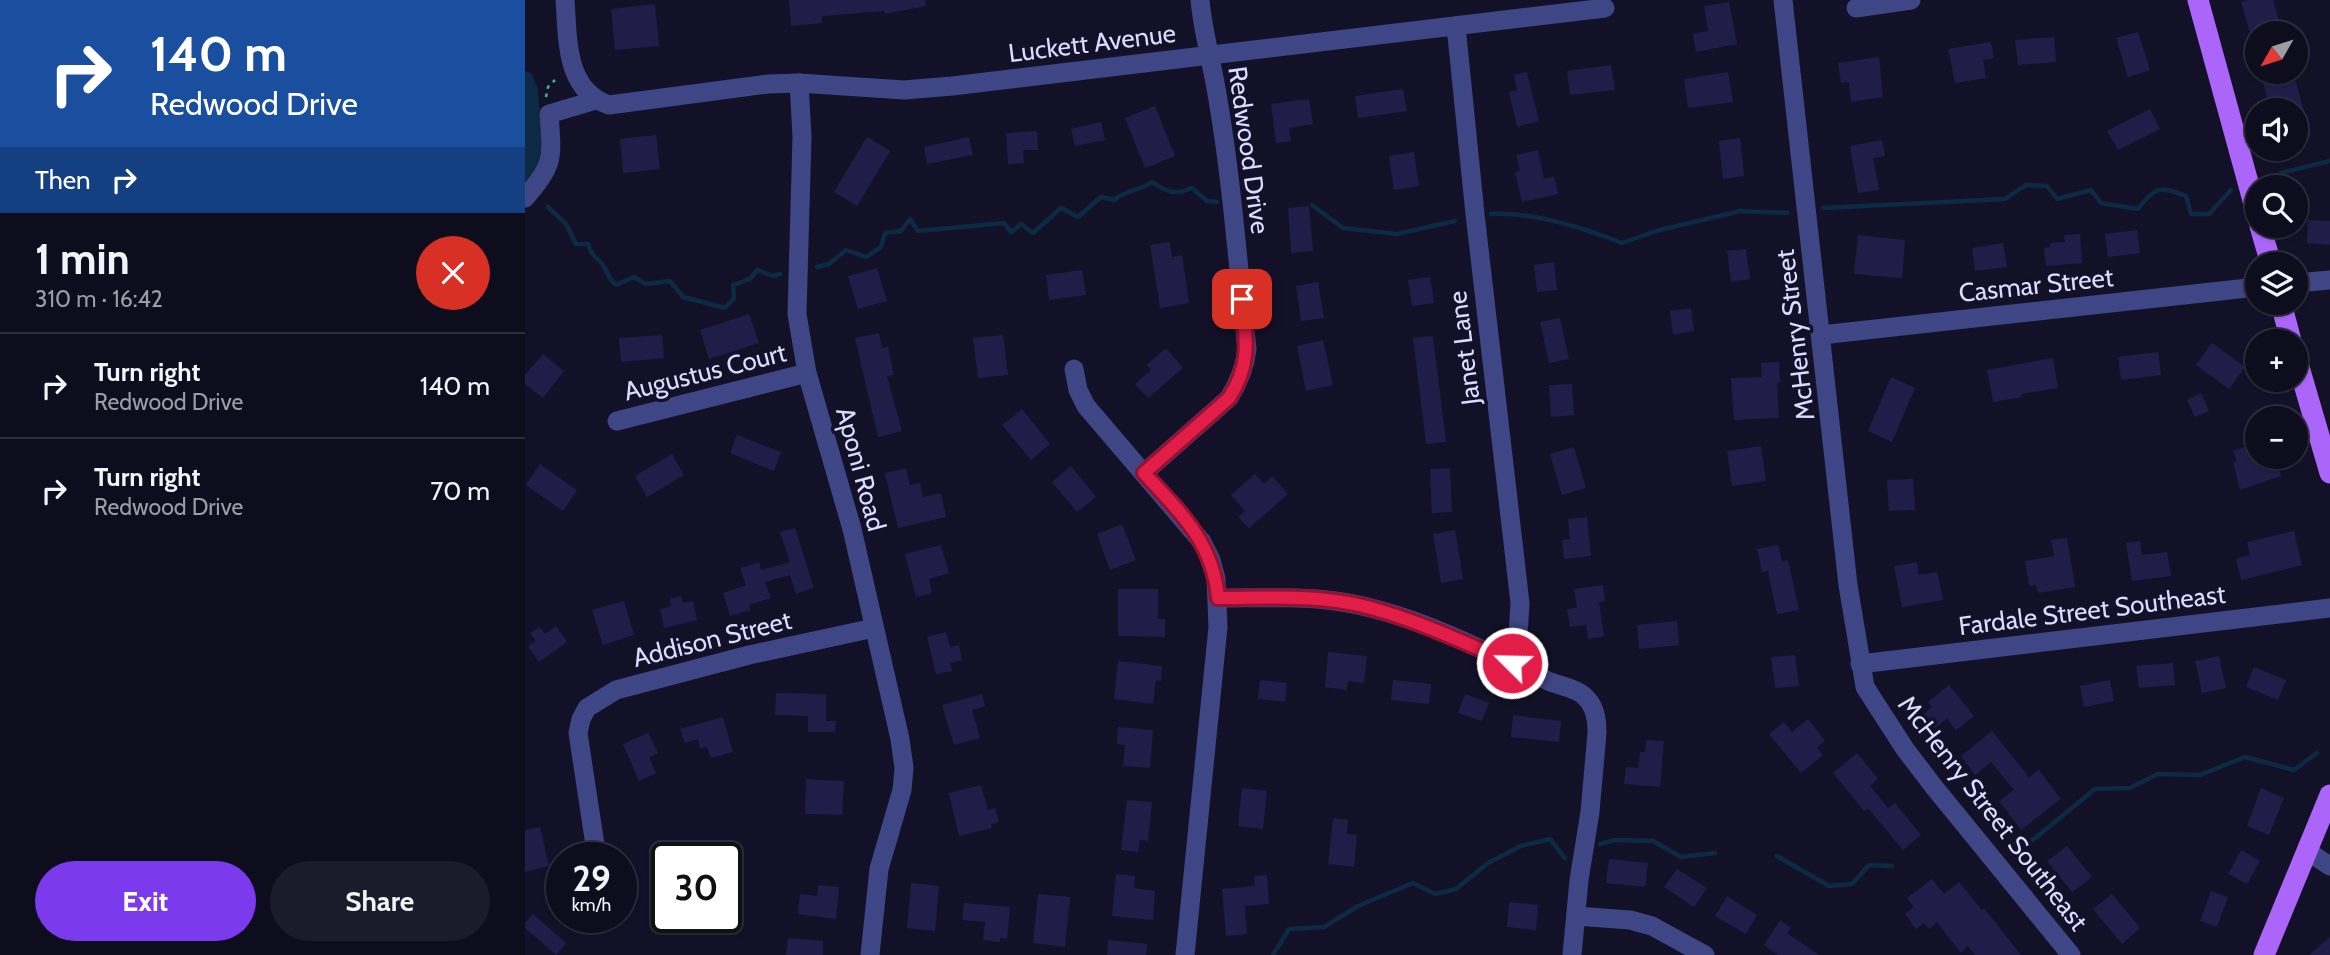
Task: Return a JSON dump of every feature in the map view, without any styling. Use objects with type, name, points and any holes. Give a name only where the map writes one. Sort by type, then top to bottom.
[{"type":"main road","points":[[2198,0],[2246,175]]},
{"type":"main road","points":[[2306,392],[2330,473]]},
{"type":"main road","points":[[2264,955],[2330,795]]},
{"type":"street","points":[[525,198],[551,163],[549,114],[591,97],[577,81],[569,42],[565,0]]},
{"type":"street","name":"Redwood Drive","points":[[1144,473],[1229,398],[1245,367],[1247,349],[1231,198],[1218,98],[1200,0]]},
{"type":"street","name":"McHenry Street","points":[[1783,0],[1847,584],[1860,664]]},
{"type":"street","points":[[1856,8],[1911,0]]},
{"type":"street","name":"Luckett Avenue","points":[[591,97],[609,105],[768,83],[864,89],[916,89],[1209,57],[1605,8]]},
{"type":"street","name":"Janet Lane","points":[[1456,26],[1520,603],[1518,636],[1512,663]]},
{"type":"street","name":"Aponi Road","points":[[799,83],[801,137],[796,301],[807,373],[852,529],[900,739],[904,768],[899,802],[875,892],[870,955]]},
{"type":"street","points":[[2308,282],[2330,279]]},
{"type":"street","name":"Casmar Street","points":[[1821,335],[2245,288]]},
{"type":"street","points":[[1074,369],[1078,390],[1086,406],[1202,542],[1214,569],[1218,627],[1185,955]]},
{"type":"street","name":"Augustus Court","points":[[617,421],[807,373]]},
{"type":"street","points":[[1218,598],[1334,601],[1367,607],[1428,628],[1582,694],[1594,709],[1597,733],[1572,955]]},
{"type":"street","name":"Fardale Street Southeast","points":[[1860,664],[2330,608]]},
{"type":"street","name":"Addison Street","points":[[594,842],[581,762],[580,727],[587,708],[616,690],[749,655],[874,628]]},
{"type":"street","name":"McHenry Street Southeast","points":[[1860,664],[1865,688],[1871,700],[1905,749],[2000,871],[2071,955]]},
{"type":"street","points":[[2307,851],[2330,866]]},
{"type":"street","points":[[1576,916],[1630,920],[1651,926],[1705,955]]},
{"type":"water","points":[[525,71],[531,73],[538,89],[542,157],[537,171],[525,184]]},
{"type":"building","points":[[789,0],[925,0],[926,6],[885,14],[884,11],[822,16],[822,23],[791,26]]},
{"type":"building","points":[[2273,0],[2279,21],[2247,21],[2241,2]]},
{"type":"building","points":[[1729,2],[1737,44],[1696,52],[1693,34],[1708,31],[1704,6]]},
{"type":"building","points":[[655,4],[659,46],[615,50],[611,9]]},
{"type":"building","points":[[2138,32],[2150,70],[2128,77],[2116,38]]},
{"type":"building","points":[[2054,37],[2056,62],[2018,65],[2015,40]]},
{"type":"building","points":[[1991,42],[1994,58],[1983,60],[1986,78],[1955,83],[1948,49]]},
{"type":"building","points":[[1879,57],[1883,97],[1851,102],[1849,82],[1841,83],[1838,63]]},
{"type":"building","points":[[1611,65],[1615,90],[1570,95],[1567,71]]},
{"type":"building","points":[[1527,72],[1539,121],[1517,127],[1509,92],[1517,90],[1514,75]]},
{"type":"building","points":[[1728,72],[1733,102],[1688,108],[1684,79]]},
{"type":"building","points":[[2263,84],[2296,84],[2300,98],[2268,98]]},
{"type":"building","points":[[1403,89],[1407,111],[1358,118],[1355,96]]},
{"type":"building","points":[[1309,99],[1313,124],[1289,128],[1291,141],[1276,143],[1271,104]]},
{"type":"building","points":[[1155,106],[1175,156],[1145,168],[1125,118]]},
{"type":"building","points":[[2150,109],[2160,129],[2118,150],[2107,131]]},
{"type":"building","points":[[1101,122],[1105,140],[1075,146],[1071,129]]},
{"type":"building","points":[[1037,131],[1038,150],[1023,150],[1024,163],[1008,164],[1006,133]]},
{"type":"building","points":[[656,135],[660,169],[623,173],[620,139]]},
{"type":"building","points":[[867,137],[890,151],[857,206],[834,192]]},
{"type":"building","points":[[969,137],[973,155],[927,164],[924,147]]},
{"type":"building","points":[[1740,138],[1744,176],[1723,179],[1719,141]]},
{"type":"building","points":[[1882,140],[1885,156],[1873,158],[1879,190],[1858,193],[1850,146]]},
{"type":"building","points":[[1538,150],[1544,179],[1554,176],[1558,194],[1522,202],[1515,172],[1520,171],[1516,155]]},
{"type":"building","points":[[1414,152],[1419,186],[1394,190],[1389,156]]},
{"type":"building","points":[[1309,206],[1313,251],[1291,253],[1288,208]]},
{"type":"building","points":[[2308,220],[2330,221],[2330,245],[2307,243]]},
{"type":"building","points":[[2137,230],[2140,253],[2108,257],[2105,234]]},
{"type":"building","points":[[2080,234],[2082,263],[2046,266],[2044,248],[2050,247],[2050,243],[2065,242],[2064,235]]},
{"type":"building","points":[[1858,235],[1905,240],[1902,278],[1854,274]]},
{"type":"building","points":[[1170,242],[1172,257],[1182,255],[1189,303],[1160,308],[1150,245]]},
{"type":"building","points":[[2003,243],[2007,267],[1975,271],[1972,248]]},
{"type":"building","points":[[1746,249],[1750,279],[1731,282],[1727,251]]},
{"type":"building","points":[[1554,262],[1557,290],[1537,292],[1534,265]]},
{"type":"building","points":[[877,268],[887,301],[858,309],[848,276]]},
{"type":"building","points":[[1082,270],[1086,295],[1049,300],[1046,275]]},
{"type":"building","points":[[1430,277],[1434,303],[1412,306],[1408,280]]},
{"type":"building","points":[[1318,282],[1324,318],[1301,321],[1296,286]]},
{"type":"building","points":[[1691,308],[1694,331],[1673,335],[1670,311]]},
{"type":"building","points":[[749,314],[759,343],[709,359],[700,330]]},
{"type":"building","points":[[1560,318],[1569,359],[1549,363],[1540,322]]},
{"type":"building","points":[[879,333],[882,348],[888,347],[894,375],[887,376],[902,431],[878,437],[855,338]]},
{"type":"building","points":[[662,335],[664,358],[621,362],[619,338]]},
{"type":"building","points":[[1003,335],[1008,375],[978,378],[973,338]]},
{"type":"building","points":[[1433,336],[1446,442],[1426,444],[1413,338]]},
{"type":"building","points":[[1323,340],[1333,385],[1306,391],[1297,346]]},
{"type":"building","points":[[2212,343],[2245,367],[2229,389],[2196,365]]},
{"type":"building","points":[[1166,348],[1183,368],[1148,398],[1135,384],[1151,370],[1147,365]]},
{"type":"building","points":[[2158,352],[2161,375],[2121,380],[2118,357]]},
{"type":"building","points":[[543,354],[564,371],[543,398],[525,384],[525,375]]},
{"type":"building","points":[[2053,358],[2058,388],[1993,402],[1987,370]]},
{"type":"building","points":[[1779,362],[1779,418],[1734,420],[1731,378],[1762,377],[1761,363]]},
{"type":"building","points":[[1891,377],[1915,388],[1892,442],[1868,431]]},
{"type":"building","points":[[1572,384],[1574,415],[1551,417],[1549,385]]},
{"type":"building","points":[[2201,393],[2209,411],[2195,417],[2187,400]]},
{"type":"building","points":[[1022,409],[1050,444],[1031,460],[1002,425]]},
{"type":"building","points":[[737,435],[781,452],[774,471],[730,453]]},
{"type":"building","points":[[1761,446],[1766,481],[1732,486],[1727,451]]},
{"type":"building","points":[[1574,447],[1586,488],[1562,495],[1550,454]]},
{"type":"building","points":[[2245,447],[2245,469],[2279,469],[2281,476],[2240,490],[2233,462],[2237,461],[2233,451]]},
{"type":"building","points":[[672,454],[684,475],[647,497],[635,476]]},
{"type":"building","points":[[540,464],[577,490],[563,511],[526,485]]},
{"type":"building","points":[[1071,466],[1096,497],[1077,512],[1052,482]]},
{"type":"building","points":[[906,468],[910,485],[920,483],[923,497],[941,493],[946,517],[898,528],[885,473]]},
{"type":"building","points":[[1450,468],[1452,512],[1432,513],[1430,469]]},
{"type":"building","points":[[1255,474],[1264,484],[1272,476],[1288,494],[1249,528],[1238,517],[1245,511],[1231,495]]},
{"type":"building","points":[[1913,479],[1915,510],[1889,511],[1887,480]]},
{"type":"building","points":[[1587,517],[1591,556],[1564,559],[1562,540],[1570,539],[1568,519]]},
{"type":"building","points":[[1122,524],[1136,560],[1110,570],[1097,534]]},
{"type":"building","points":[[795,528],[814,588],[796,594],[790,575],[765,582],[771,598],[749,605],[751,610],[730,616],[723,593],[746,585],[740,568],[759,562],[761,570],[790,562],[780,532]]},
{"type":"building","points":[[1455,530],[1463,579],[1441,583],[1433,534]]},
{"type":"building","points":[[2294,531],[2302,565],[2241,580],[2236,559],[2250,555],[2247,542]]},
{"type":"building","points":[[2067,538],[2075,587],[2038,593],[2036,585],[2029,586],[2025,561],[2054,556],[2051,540]]},
{"type":"building","points":[[2140,541],[2142,555],[2167,552],[2171,576],[2132,581],[2126,543]]},
{"type":"building","points":[[941,545],[949,573],[929,579],[932,593],[916,597],[905,554]]},
{"type":"building","points":[[1778,545],[1782,562],[1788,560],[1799,610],[1777,614],[1768,571],[1762,572],[1757,549]]},
{"type":"building","points":[[1917,562],[1919,575],[1937,572],[1943,600],[1902,607],[1894,566]]},
{"type":"building","points":[[1603,585],[1605,601],[1599,602],[1604,636],[1588,639],[1586,625],[1570,627],[1567,609],[1577,608],[1574,589]]},
{"type":"building","points":[[1118,589],[1158,589],[1158,619],[1165,619],[1165,637],[1118,636]]},
{"type":"building","points":[[681,596],[683,603],[693,601],[697,620],[664,628],[660,609],[671,606],[670,599]]},
{"type":"building","points":[[624,601],[634,635],[603,645],[592,610]]},
{"type":"building","points":[[1677,621],[1679,645],[1639,649],[1637,625]]},
{"type":"building","points":[[556,626],[567,642],[539,662],[528,646],[536,641],[530,633],[540,627],[545,634]]},
{"type":"building","points":[[946,632],[950,647],[959,645],[962,660],[950,663],[952,671],[936,674],[927,637]]},
{"type":"building","points":[[1328,652],[1367,656],[1364,683],[1348,681],[1347,690],[1325,687]]},
{"type":"building","points":[[1795,655],[1799,686],[1775,688],[1771,657]]},
{"type":"building","points":[[2219,656],[2226,688],[2202,693],[2195,661]]},
{"type":"building","points":[[1118,661],[1162,666],[1161,681],[1156,680],[1153,704],[1114,699]]},
{"type":"building","points":[[2173,663],[2175,685],[2139,688],[2136,666]]},
{"type":"building","points":[[2254,667],[2286,680],[2278,700],[2246,687]]},
{"type":"building","points":[[1260,680],[1287,683],[1285,702],[1258,699]]},
{"type":"building","points":[[1393,680],[1431,684],[1429,704],[1391,700]]},
{"type":"building","points":[[2110,680],[2114,701],[2084,707],[2080,686]]},
{"type":"building","points":[[1949,685],[1974,716],[1956,730],[1947,719],[1935,728],[1924,714],[1932,707],[1928,702]]},
{"type":"building","points":[[776,693],[826,694],[826,721],[836,721],[835,732],[808,732],[808,716],[775,715]]},
{"type":"building","points":[[982,694],[985,706],[972,710],[980,738],[954,745],[942,705]]},
{"type":"building","points":[[1465,694],[1489,703],[1482,721],[1458,713]]},
{"type":"building","points":[[1513,715],[1561,721],[1559,742],[1511,737]]},
{"type":"building","points":[[723,717],[733,752],[711,758],[707,747],[700,749],[698,739],[685,743],[680,729]]},
{"type":"building","points":[[1808,719],[1825,741],[1817,748],[1823,755],[1801,773],[1769,734],[1784,722],[1792,732]]},
{"type":"building","points":[[1118,727],[1153,730],[1150,768],[1123,766],[1125,745],[1117,744]]},
{"type":"building","points":[[1992,731],[2029,777],[2039,770],[2061,799],[2021,830],[1999,801],[2014,790],[1991,762],[1975,775],[1961,756]]},
{"type":"building","points":[[648,733],[658,753],[649,757],[656,773],[639,781],[623,744]]},
{"type":"building","points":[[1646,740],[1664,741],[1660,787],[1624,784],[1626,767],[1638,768],[1640,752],[1645,752]]},
{"type":"building","points":[[1857,753],[1878,779],[1870,786],[1888,808],[1895,803],[1921,835],[1903,850],[1868,808],[1864,811],[1833,773]]},
{"type":"building","points":[[806,779],[844,781],[842,815],[805,814]]},
{"type":"building","points":[[981,785],[988,810],[995,808],[999,822],[991,824],[992,828],[959,836],[949,793]]},
{"type":"building","points":[[1242,788],[1267,791],[1263,829],[1238,826]]},
{"type":"building","points":[[2261,788],[2284,798],[2269,835],[2247,826]]},
{"type":"building","points":[[1127,800],[1152,802],[1148,841],[1140,840],[1138,852],[1121,850]]},
{"type":"building","points":[[1333,818],[1348,820],[1347,834],[1357,835],[1354,867],[1328,864]]},
{"type":"building","points":[[540,827],[546,867],[525,872],[525,830]]},
{"type":"building","points":[[2067,846],[2092,877],[2072,892],[2047,861]]},
{"type":"building","points":[[2241,850],[2260,861],[2247,884],[2228,874]]},
{"type":"building","points":[[1609,859],[1648,863],[1645,887],[1606,883]]},
{"type":"building","points":[[1677,869],[1707,888],[1694,907],[1664,887]]},
{"type":"building","points":[[1116,874],[1135,876],[1134,888],[1155,891],[1153,920],[1112,916]]},
{"type":"building","points":[[1267,875],[1269,904],[1245,906],[1247,934],[1226,936],[1222,889],[1255,886],[1254,876]]},
{"type":"building","points":[[1932,879],[1944,894],[1959,882],[1982,910],[1984,908],[2021,955],[1975,955],[1968,946],[1961,953],[1937,922],[1929,929],[1924,923],[1916,929],[1905,914],[1914,907],[1907,898]]},
{"type":"building","points":[[911,883],[939,886],[935,931],[907,928]]},
{"type":"building","points":[[818,885],[839,887],[836,919],[798,914],[800,894],[817,896]]},
{"type":"building","points":[[2211,891],[2228,897],[2217,927],[2200,921]]},
{"type":"building","points":[[1038,894],[1070,897],[1065,947],[1033,943]]},
{"type":"building","points":[[2112,894],[2140,928],[2122,944],[2093,909]]},
{"type":"building","points":[[1727,896],[1757,915],[1746,934],[1715,916]]},
{"type":"building","points":[[1509,902],[1538,905],[1536,930],[1507,927]]},
{"type":"building","points":[[964,903],[1010,907],[1007,939],[1000,938],[1000,942],[983,940],[985,922],[962,920]]},
{"type":"building","points":[[533,914],[546,925],[546,933],[555,933],[566,943],[556,955],[525,928],[525,923]]},
{"type":"building","points":[[1780,920],[1791,928],[1787,933],[1819,955],[1778,955],[1764,945]]},
{"type":"building","points":[[2330,937],[2330,955],[2309,955]]},
{"type":"building","points":[[788,938],[823,941],[823,955],[786,955]]},
{"type":"building","points":[[1108,940],[1147,944],[1146,955],[1107,955]]},
{"type":"waterway","points":[[2281,173],[2330,161]]},
{"type":"waterway","points":[[817,267],[829,264],[846,250],[866,257],[881,247],[885,233],[901,231],[910,219],[918,231],[1004,223],[1011,232],[1021,224],[1033,233],[1061,208],[1078,217],[1101,197],[1114,200],[1152,182],[1172,192],[1192,188],[1207,201],[1217,202]]},
{"type":"waterway","points":[[1823,208],[2005,199],[2026,185],[2047,186],[2057,199],[2091,190],[2101,203],[2138,209],[2154,192],[2164,190],[2186,196],[2191,214],[2209,214],[2231,190]]},
{"type":"waterway","points":[[1312,205],[1343,228],[1397,234],[1455,221]]},
{"type":"waterway","points":[[548,207],[566,224],[576,244],[588,244],[616,285],[634,277],[646,284],[670,281],[683,297],[725,308],[734,298],[733,285],[750,279],[757,270],[773,276],[780,274]]},
{"type":"waterway","points":[[1491,214],[1558,222],[1622,243],[1656,231],[1740,211],[1787,213]]},
{"type":"waterway","points":[[2008,849],[2034,839],[2095,789],[2130,788],[2158,774],[2200,775],[2245,757],[2294,770],[2317,753]]},
{"type":"waterway","points":[[1273,955],[1289,929],[1324,927],[1358,906],[1413,883],[1435,894],[1456,889],[1488,863],[1521,846],[1550,839],[1565,858]]},
{"type":"waterway","points":[[1600,844],[1615,840],[1653,841],[1681,857],[1715,853]]},
{"type":"waterway","points":[[1777,856],[1829,886],[1852,884],[1869,865],[1892,866]]},
{"type":"route","points":[[1242,299],[1247,349],[1245,367],[1238,383],[1229,398],[1144,473],[1202,542],[1211,560],[1218,598],[1287,598],[1334,601],[1367,607],[1428,628],[1512,663]]}]
